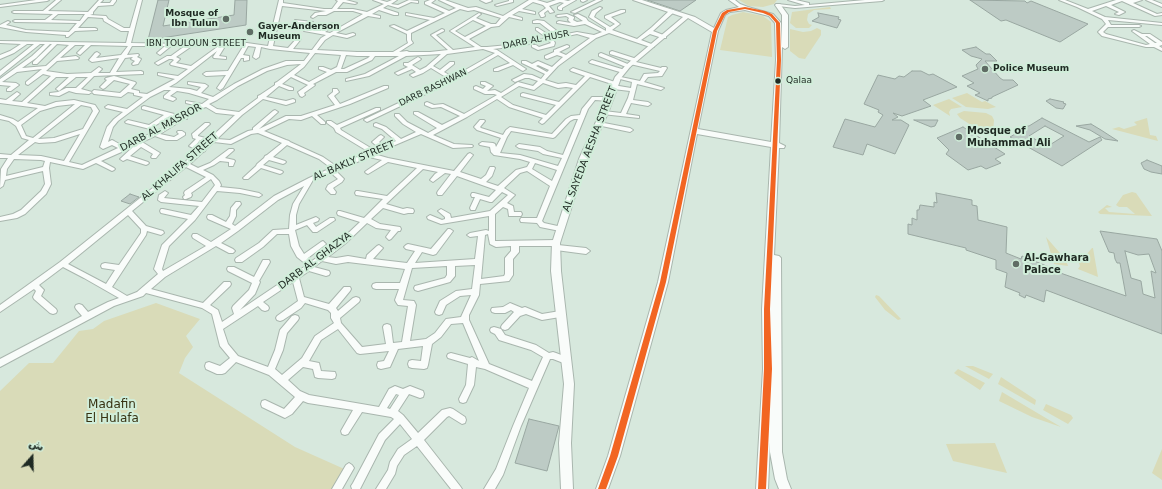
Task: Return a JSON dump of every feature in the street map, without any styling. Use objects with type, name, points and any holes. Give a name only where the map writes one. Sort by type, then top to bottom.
[{"type":"main road","points":[[636,0],[687,16],[715,31]]},
{"type":"main road","points":[[732,0],[750,9],[771,15],[778,23],[776,437],[779,466],[785,489]]},
{"type":"main road","points":[[602,489],[614,456],[659,295],[715,31],[723,14],[736,9],[764,9],[779,2],[785,18],[767,309],[768,369],[762,489]]},
{"type":"main road","name":"AL SAYEDA AESHA STREET","points":[[567,489],[566,421],[569,384],[555,263],[556,245],[560,228],[584,159],[609,99],[623,72],[687,16]]},
{"type":"main road","points":[[695,131],[778,146]]},
{"type":"street","points":[[0,6],[47,0]]},
{"type":"street","points":[[45,12],[59,0]]},
{"type":"street","points":[[103,87],[112,76],[124,56],[129,44],[140,0]]},
{"type":"street","points":[[313,17],[317,14],[324,14],[332,10],[340,0],[355,3]]},
{"type":"street","points":[[375,0],[398,7],[410,1],[416,2]]},
{"type":"street","points":[[395,0],[404,3]]},
{"type":"street","name":"AL KHALIFA STREET","points":[[0,309],[63,264],[203,150],[240,114],[305,62],[313,51],[331,33],[395,0]]},
{"type":"street","points":[[433,0],[427,3],[459,15]]},
{"type":"street","points":[[441,0],[450,1],[461,8],[468,10],[474,8],[506,17],[520,19]]},
{"type":"street","points":[[482,0],[486,2],[490,1]]},
{"type":"street","points":[[497,5],[511,2],[511,0]]},
{"type":"street","points":[[465,39],[490,26],[497,25],[506,17],[532,0],[547,6],[552,12]]},
{"type":"street","points":[[543,16],[541,13],[547,6],[560,0],[568,3]]},
{"type":"street","points":[[560,9],[560,7],[574,0]]},
{"type":"street","points":[[600,0],[574,13],[586,22],[652,46]]},
{"type":"street","points":[[790,0],[817,5]]},
{"type":"street","points":[[779,2],[795,7],[882,0]]},
{"type":"street","points":[[1061,0],[1089,10],[1104,18],[1110,24],[1108,26]]},
{"type":"street","points":[[1089,10],[1124,1],[1140,0]]},
{"type":"street","points":[[1148,0],[1162,6]]},
{"type":"street","points":[[36,6],[39,1]]},
{"type":"street","points":[[31,65],[72,32],[89,15],[99,2],[111,4],[114,1]]},
{"type":"street","points":[[1124,1],[1156,14],[1162,14]]},
{"type":"street","points":[[270,48],[281,2],[332,10],[353,10],[378,17]]},
{"type":"street","points":[[7,11],[14,4]]},
{"type":"street","points":[[1108,5],[1123,12],[1117,14]]},
{"type":"street","points":[[1141,8],[1154,7]]},
{"type":"street","points":[[379,8],[396,14]]},
{"type":"street","points":[[392,26],[408,33],[461,8]]},
{"type":"street","points":[[582,8],[593,13]]},
{"type":"street","points":[[600,8],[593,13],[591,17],[608,31]]},
{"type":"street","points":[[518,9],[532,13]]},
{"type":"street","points":[[637,41],[650,32],[672,11]]},
{"type":"street","points":[[14,12],[45,12],[104,17],[112,21],[123,30],[132,29]]},
{"type":"street","points":[[428,135],[465,116],[518,84],[534,88],[552,69],[567,57],[594,37],[618,25],[607,17],[623,12]]},
{"type":"street","points":[[47,21],[57,13]]},
{"type":"street","points":[[408,14],[435,20]]},
{"type":"street","points":[[479,14],[452,30],[480,48]]},
{"type":"street","points":[[577,24],[570,20],[572,18],[567,15],[559,21],[564,26],[568,24],[577,24],[586,22]]},
{"type":"street","points":[[473,18],[490,26]]},
{"type":"street","points":[[1104,18],[1162,24]]},
{"type":"street","points":[[15,20],[82,22]]},
{"type":"street","points":[[297,21],[312,23],[306,29],[347,37],[353,34]]},
{"type":"street","points":[[0,22],[8,22],[2,26],[26,31],[72,32],[95,29]]},
{"type":"street","points":[[535,22],[542,22],[561,36]]},
{"type":"street","points":[[321,32],[332,24]]},
{"type":"street","points":[[1140,26],[1108,26],[1100,32],[1108,37],[1144,46],[1155,46],[1162,44]]},
{"type":"street","points":[[534,46],[538,48],[552,45],[553,43],[550,38],[538,29]]},
{"type":"street","points":[[442,30],[432,35],[453,52]]},
{"type":"street","points":[[1134,31],[1162,50]]},
{"type":"street","name":"DARB AL HUSR","points":[[487,49],[579,32],[594,37]]},
{"type":"street","points":[[650,32],[664,37]]},
{"type":"street","points":[[1152,32],[1162,39]]},
{"type":"street","points":[[394,53],[411,43],[408,33]]},
{"type":"street","points":[[1144,35],[1148,35],[1162,44]]},
{"type":"street","points":[[289,50],[298,39]]},
{"type":"street","name":"IBN TOULOUN STREET","points":[[0,42],[169,45],[247,44],[289,50],[344,54],[445,53],[480,48],[487,49]]},
{"type":"street","points":[[0,57],[12,52],[25,43]]},
{"type":"street","points":[[0,73],[38,43]]},
{"type":"street","points":[[0,82],[49,43]]},
{"type":"street","points":[[28,80],[42,72],[74,43]]},
{"type":"street","points":[[80,53],[90,44]]},
{"type":"street","points":[[220,88],[247,44]]},
{"type":"street","points":[[160,53],[169,45]]},
{"type":"street","points":[[171,58],[190,45]]},
{"type":"street","points":[[222,45],[223,47],[216,57],[224,58]]},
{"type":"street","points":[[124,148],[112,142],[103,146],[113,124],[127,111],[148,96],[179,78],[222,45]]},
{"type":"street","points":[[256,56],[258,46]]},
{"type":"street","points":[[547,57],[557,53],[556,51],[567,46]]},
{"type":"street","points":[[504,47],[511,52]]},
{"type":"street","points":[[487,49],[513,62],[523,69]]},
{"type":"street","points":[[348,80],[367,75],[407,53]]},
{"type":"street","points":[[412,75],[421,72],[430,66],[445,53]]},
{"type":"street","points":[[557,53],[567,57]]},
{"type":"street","points":[[612,53],[633,90]]},
{"type":"street","points":[[97,54],[92,60],[136,55],[134,58],[138,59],[135,64]]},
{"type":"street","points":[[290,75],[310,83],[340,66],[344,54]]},
{"type":"street","points":[[321,68],[333,71],[345,71],[370,59],[374,54]]},
{"type":"street","name":"DARB RASHWAN","points":[[367,120],[379,109],[453,79],[498,54]]},
{"type":"street","points":[[601,55],[618,62],[623,72],[630,79],[638,83],[661,88]]},
{"type":"street","points":[[239,56],[246,57],[246,60]]},
{"type":"street","points":[[158,63],[168,57],[177,59],[173,64],[192,68]]},
{"type":"street","points":[[56,60],[76,58]]},
{"type":"street","points":[[398,74],[418,59]]},
{"type":"street","name":"DARB AL MASROR","points":[[0,156],[32,157],[66,162],[79,167],[139,143],[192,114],[265,70],[286,63],[305,62]]},
{"type":"street","points":[[496,70],[513,62]]},
{"type":"street","points":[[524,62],[548,74]]},
{"type":"street","points":[[592,62],[623,72]]},
{"type":"street","points":[[601,78],[618,62]]},
{"type":"street","points":[[531,66],[538,63],[552,69]]},
{"type":"street","points":[[440,72],[452,64]]},
{"type":"street","points":[[409,65],[421,72]]},
{"type":"street","points":[[430,66],[453,79]]},
{"type":"street","points":[[17,70],[31,70],[35,67],[48,67]]},
{"type":"street","points":[[76,91],[99,69]]},
{"type":"street","points":[[573,70],[601,78],[623,72],[664,69],[658,76],[646,74],[633,90],[623,115]]},
{"type":"street","points":[[42,72],[54,75],[112,76],[133,83],[124,92]]},
{"type":"street","points":[[98,79],[141,73]]},
{"type":"street","points":[[206,74],[228,73]]},
{"type":"street","points":[[160,74],[179,78]]},
{"type":"street","points":[[22,104],[54,75]]},
{"type":"street","points":[[532,133],[589,75]]},
{"type":"street","points":[[59,89],[74,76]]},
{"type":"street","points":[[515,80],[524,76],[530,76],[558,86],[568,85],[577,87]]},
{"type":"street","points":[[0,82],[16,85],[9,90]]},
{"type":"street","points":[[190,83],[205,86],[198,93]]},
{"type":"street","points":[[302,95],[301,92],[312,86],[310,83]]},
{"type":"street","points":[[483,83],[490,86],[484,91]]},
{"type":"street","points":[[277,84],[291,88]]},
{"type":"street","points":[[250,132],[259,131],[288,116],[299,118],[339,106],[386,87]]},
{"type":"street","points":[[164,88],[198,93],[215,99]]},
{"type":"street","points":[[476,88],[489,93],[494,92],[504,102],[543,121]]},
{"type":"street","points":[[52,94],[60,94],[66,89],[91,92],[137,92],[136,94],[148,96]]},
{"type":"street","points":[[173,99],[166,97],[176,89]]},
{"type":"street","points":[[335,90],[336,92],[330,96],[339,106]]},
{"type":"street","points":[[7,102],[17,94]]},
{"type":"street","points":[[523,94],[538,101],[559,104]]},
{"type":"street","points":[[260,97],[286,103],[293,101]]},
{"type":"street","points":[[504,102],[510,98]]},
{"type":"street","points":[[539,221],[581,117],[591,100],[597,98],[609,99]]},
{"type":"street","points":[[630,100],[644,105]]},
{"type":"street","points":[[0,101],[44,107]]},
{"type":"street","points":[[18,125],[44,107],[62,102],[80,103],[93,106],[96,111],[66,162]]},
{"type":"street","points":[[188,102],[205,105],[216,111],[240,114]]},
{"type":"street","points":[[0,186],[7,164],[12,157],[80,103]]},
{"type":"street","points":[[428,104],[434,107],[441,104],[465,116]]},
{"type":"street","points":[[160,112],[168,106]]},
{"type":"street","points":[[108,107],[127,111]]},
{"type":"street","points":[[144,108],[185,118]]},
{"type":"street","points":[[337,127],[379,109]]},
{"type":"street","points":[[184,111],[192,114]]},
{"type":"street","points":[[207,124],[195,134],[195,137],[212,141],[231,142],[263,124],[275,112]]},
{"type":"street","points":[[604,112],[637,117]]},
{"type":"street","points":[[416,113],[442,128]]},
{"type":"street","points":[[128,122],[150,127],[169,114]]},
{"type":"street","points":[[312,114],[326,123],[337,127],[338,130],[370,153],[387,160],[455,173],[500,188],[512,195],[492,213],[444,221],[430,218]]},
{"type":"street","points":[[397,115],[405,123],[420,132],[453,146],[470,146]]},
{"type":"street","points":[[0,117],[11,120],[18,125],[24,137],[33,140],[54,140],[85,130]]},
{"type":"street","points":[[496,154],[504,137],[510,129],[555,135],[568,120],[573,117],[581,117]]},
{"type":"street","points":[[482,121],[477,127],[479,129],[504,137]]},
{"type":"street","points":[[599,124],[630,130]]},
{"type":"street","points":[[376,125],[384,128],[400,141]]},
{"type":"street","points":[[259,131],[326,160],[341,179],[330,187],[329,189],[333,192]]},
{"type":"street","points":[[155,134],[162,137],[176,139],[184,134],[180,132]]},
{"type":"street","name":"AL BAKLY STREET","points":[[0,363],[111,304],[146,290],[162,275],[214,244],[276,198],[311,179],[420,132]]},
{"type":"street","points":[[381,137],[375,142],[383,148]]},
{"type":"street","points":[[197,141],[192,146],[203,150]]},
{"type":"street","points":[[246,178],[260,166],[260,163],[287,142]]},
{"type":"street","points":[[146,163],[124,158],[139,143],[158,152],[154,156]]},
{"type":"street","points":[[482,144],[493,145],[494,152],[496,154]]},
{"type":"street","points":[[520,146],[540,149],[545,153],[566,157]]},
{"type":"street","points":[[198,170],[221,159],[231,150]]},
{"type":"street","points":[[528,170],[545,153]]},
{"type":"street","points":[[496,154],[520,157],[536,163],[561,169]]},
{"type":"street","points":[[440,193],[470,155]]},
{"type":"street","points":[[267,157],[283,162]]},
{"type":"street","points":[[221,159],[232,162],[231,165]]},
{"type":"street","points":[[0,219],[20,214],[40,196],[48,184],[46,168],[48,160]]},
{"type":"street","points":[[368,172],[387,160]]},
{"type":"street","points":[[96,161],[112,169]]},
{"type":"street","points":[[162,275],[158,269],[166,245],[193,218],[216,189],[217,182],[211,176],[186,164]]},
{"type":"street","points":[[260,166],[280,172]]},
{"type":"street","name":"DARB AL GHAZYA","points":[[219,328],[295,277],[344,241],[420,167]]},
{"type":"street","points":[[1,179],[46,168]]},
{"type":"street","points":[[482,182],[489,176],[492,168]]},
{"type":"street","points":[[473,208],[476,196],[490,200],[518,170],[528,170],[553,185]]},
{"type":"street","points":[[433,180],[437,175],[444,171]]},
{"type":"street","points":[[186,198],[189,195],[187,193],[211,176]]},
{"type":"street","points":[[311,179],[296,204],[293,215],[292,230],[295,246],[303,258],[310,266],[326,273]]},
{"type":"street","points":[[216,189],[240,191],[259,195]]},
{"type":"street","points":[[165,193],[161,197],[161,200],[204,204]]},
{"type":"street","points":[[358,193],[389,198]]},
{"type":"street","points":[[228,225],[233,216],[232,210],[238,204]]},
{"type":"street","points":[[502,204],[511,208],[511,214],[539,221],[542,225],[560,228]]},
{"type":"street","points":[[382,205],[404,212],[407,210],[411,211]]},
{"type":"street","points":[[128,211],[144,228],[161,233]]},
{"type":"street","points":[[163,211],[193,218]]},
{"type":"street","points":[[441,211],[448,216],[444,221]]},
{"type":"street","points":[[340,212],[367,220],[378,226],[395,228]]},
{"type":"street","points":[[492,213],[492,241],[496,244],[556,245],[586,251]]},
{"type":"street","points":[[210,218],[236,229]]},
{"type":"street","points":[[239,260],[261,245],[275,232],[292,230],[316,219]]},
{"type":"street","points":[[308,222],[315,230],[317,230],[332,220]]},
{"type":"street","points":[[389,237],[395,228],[396,220]]},
{"type":"street","points":[[108,287],[144,233],[144,228]]},
{"type":"street","points":[[408,247],[433,252],[450,231]]},
{"type":"street","points":[[470,235],[492,231]]},
{"type":"street","points":[[482,233],[475,295],[466,311],[466,320],[486,366]]},
{"type":"street","points":[[195,236],[231,251]]},
{"type":"street","points":[[303,258],[323,244]]},
{"type":"street","points":[[476,282],[506,279],[509,275],[509,258],[515,252],[515,244]]},
{"type":"street","points":[[368,262],[370,257],[379,248]]},
{"type":"street","points":[[406,344],[412,305],[411,303],[400,302],[409,266],[420,250]]},
{"type":"street","points":[[322,258],[336,261],[348,259],[409,266],[478,262]]},
{"type":"street","points":[[238,315],[236,308],[252,292],[256,285],[255,281],[266,262]]},
{"type":"street","points":[[63,264],[108,287],[126,299]]},
{"type":"street","points":[[418,288],[448,280],[451,276],[450,264]]},
{"type":"street","points":[[105,266],[121,268]]},
{"type":"street","points":[[231,269],[255,281]]},
{"type":"street","points":[[295,277],[300,298],[334,310],[336,321],[356,349],[360,351],[428,342],[438,335],[449,321],[466,320]]},
{"type":"street","points":[[204,306],[227,284]]},
{"type":"street","points":[[34,285],[40,290],[38,297],[53,311]]},
{"type":"street","points":[[376,286],[403,286]]},
{"type":"street","points":[[331,308],[347,289]]},
{"type":"street","points":[[146,290],[204,306],[215,312],[224,346],[235,358],[270,371],[302,396],[320,402],[392,413],[400,418],[456,488]]},
{"type":"street","points":[[439,312],[443,303],[459,293],[475,292]]},
{"type":"street","points":[[280,318],[298,306],[303,300]]},
{"type":"street","points":[[282,380],[299,363],[308,357],[318,338],[332,330],[336,321],[356,300]]},
{"type":"street","points":[[258,302],[265,308]]},
{"type":"street","points":[[495,310],[506,310],[510,306],[522,312]]},
{"type":"street","points":[[79,307],[87,316]]},
{"type":"street","points":[[505,327],[517,314],[526,310],[542,317],[560,314]]},
{"type":"street","points":[[270,371],[279,350],[283,332],[295,318]]},
{"type":"street","points":[[381,365],[387,364],[393,346],[387,327]]},
{"type":"street","points":[[494,330],[498,331],[502,338],[533,347],[548,356],[554,355],[566,360]]},
{"type":"street","points":[[412,364],[424,365],[428,342]]},
{"type":"street","points":[[451,356],[486,366],[534,386]]},
{"type":"street","points":[[489,489],[500,472],[517,426],[548,356]]},
{"type":"street","points":[[209,366],[217,370],[222,370],[235,358]]},
{"type":"street","points":[[463,398],[470,385],[472,362]]},
{"type":"street","points":[[299,363],[316,366],[318,374],[332,375]]},
{"type":"street","points":[[381,411],[392,392],[395,390],[401,392]]},
{"type":"street","points":[[392,413],[407,390],[420,394]]},
{"type":"street","points":[[265,404],[285,414],[302,396]]},
{"type":"street","points":[[345,430],[360,408]]},
{"type":"street","points":[[381,489],[392,471],[393,464],[401,452],[419,440],[445,414],[450,412],[462,420]]},
{"type":"street","points":[[356,486],[382,437],[400,418]]},
{"type":"street","points":[[337,489],[349,468]]},
{"type":"green space","points":[[739,0],[777,0],[774,4],[763,7],[749,6]]},
{"type":"green space","points":[[830,7],[831,9],[814,10],[808,14],[807,20],[809,24],[812,25],[809,28],[796,28],[790,23],[792,12]]},
{"type":"green space","points":[[743,12],[763,16],[771,22],[772,57],[720,50],[728,17]]},
{"type":"green space","points":[[817,28],[821,30],[821,35],[805,59],[799,58],[790,51],[790,29],[803,32],[811,31]]},
{"type":"green space","points":[[967,93],[982,102],[985,101],[996,107],[988,109],[966,107],[952,98]]},
{"type":"green space","points":[[949,99],[962,107],[951,109],[949,112],[950,116],[933,105]]},
{"type":"green space","points":[[964,111],[986,113],[992,116],[994,120],[993,132],[982,132],[960,118],[957,114]]},
{"type":"green space","points":[[1147,118],[1150,135],[1156,136],[1158,141],[1112,129],[1119,127],[1124,129],[1137,125],[1134,122]]},
{"type":"green space","points":[[1132,192],[1136,193],[1152,216],[1100,214],[1098,212],[1107,205],[1112,207],[1105,208],[1109,212],[1135,214],[1127,207],[1119,207],[1116,205],[1123,195]]},
{"type":"green space","points":[[1046,237],[1066,260],[1068,266],[1054,264]]},
{"type":"green space","points":[[1092,248],[1098,277],[1078,269],[1080,266],[1079,263]]},
{"type":"green space","points":[[876,295],[879,296],[901,319],[898,320],[885,310],[875,297]]},
{"type":"green space","name":"Madafin El Hulafa","points":[[156,303],[200,319],[186,336],[193,347],[185,358],[179,373],[295,447],[351,472],[341,489],[0,489],[0,391],[29,363],[53,363],[79,331],[93,329],[104,321]]},
{"type":"green space","points":[[965,366],[973,366],[993,374],[989,379]]},
{"type":"green space","points":[[958,369],[985,383],[980,390],[954,373]]},
{"type":"green space","points":[[1001,377],[1036,400],[1035,405],[998,384]]},
{"type":"green space","points":[[1002,392],[1061,427],[1032,417],[999,401]]},
{"type":"green space","points":[[1046,404],[1071,415],[1073,418],[1068,424],[1043,410]]},
{"type":"green space","points":[[995,443],[1007,473],[953,461],[946,444]]},
{"type":"green space","points":[[1162,449],[1162,480],[1152,473]]},
{"type":"building","name":"Mosque of Ibn Tulun","points":[[158,0],[169,0],[163,26],[234,15],[235,0],[247,0],[246,25],[148,40]]},
{"type":"building","points":[[647,0],[696,0],[680,11]]},
{"type":"building","points":[[970,0],[1025,1],[1027,3],[1031,1],[1088,24],[1060,42],[1006,20],[1001,21]]},
{"type":"building","points":[[818,13],[839,17],[838,19],[841,20],[837,28],[812,21],[819,17]]},
{"type":"building","points":[[976,47],[986,54],[990,54],[997,61],[985,61],[1000,78],[1003,80],[1013,80],[1018,85],[988,99],[988,101],[975,95],[980,93],[967,86],[974,83],[962,76],[978,69],[976,65],[982,59],[971,56],[962,50]]},
{"type":"building","points":[[912,71],[921,71],[929,75],[933,74],[957,87],[923,100],[931,106],[902,116],[893,113],[898,117],[892,120],[901,120],[909,125],[895,154],[867,144],[863,155],[833,147],[845,119],[875,127],[883,115],[878,112],[879,110],[864,104],[878,75],[895,79],[899,76],[904,77]]},
{"type":"building","points":[[1050,99],[1064,102],[1063,103],[1066,104],[1063,109],[1056,108],[1046,101]]},
{"type":"building","points":[[1042,118],[1089,142],[1100,137],[1102,140],[1062,166],[1010,137],[1022,130],[1022,126],[1029,126]],"holes":[[[1045,126],[1064,136],[1048,146],[1029,136]]]},
{"type":"building","points":[[914,120],[938,120],[935,126],[931,127]]},
{"type":"building","points":[[1091,124],[1118,141],[1105,139],[1090,130],[1076,126]]},
{"type":"building","name":"Mosque of Muhammad Ali","points":[[963,127],[1005,154],[995,159],[1001,163],[986,169],[981,166],[968,170],[946,154],[949,150],[937,138]]},
{"type":"building","points":[[1147,160],[1162,166],[1162,174],[1144,169],[1141,163]]},
{"type":"building","name":"Al-Gawhara Palace","points":[[936,193],[972,200],[972,205],[977,206],[978,220],[1007,227],[1006,253],[1021,259],[1022,256],[1049,267],[1049,269],[1126,296],[1120,263],[1117,263],[1114,253],[1109,252],[1100,231],[1157,239],[1162,251],[1162,334],[1046,290],[1044,302],[1026,295],[1025,298],[1019,295],[1020,293],[1005,287],[1007,273],[996,269],[996,260],[966,250],[966,248],[908,234],[908,224],[912,225],[912,218],[917,220],[917,210],[919,210],[920,205],[934,207],[934,202],[937,203]],"holes":[[[1125,251],[1138,255],[1149,254],[1156,273],[1151,271],[1155,298],[1143,294],[1141,281],[1131,278]]]},
{"type":"building","points":[[130,194],[139,197],[130,204],[121,201]]},
{"type":"building","points":[[529,419],[559,426],[547,471],[515,463]]},
{"type":"transit line","points":[[602,489],[614,456],[663,282],[715,31],[723,14],[728,11],[745,8],[771,15],[778,23],[779,60],[767,309],[768,369],[762,489]]},
{"type":"place","name":"Mosque of Ibn Tulun","points":[[226,19]]},
{"type":"place","name":"Gayer-Anderson Museum","points":[[250,32]]},
{"type":"place","name":"Police Museum","points":[[985,69]]},
{"type":"place","name":"Qalaa","points":[[778,81]]},
{"type":"place","name":"Mosque of Muhammad Ali","points":[[959,137]]},
{"type":"place","name":"Al-Gawhara Palace","points":[[1016,264]]}]
